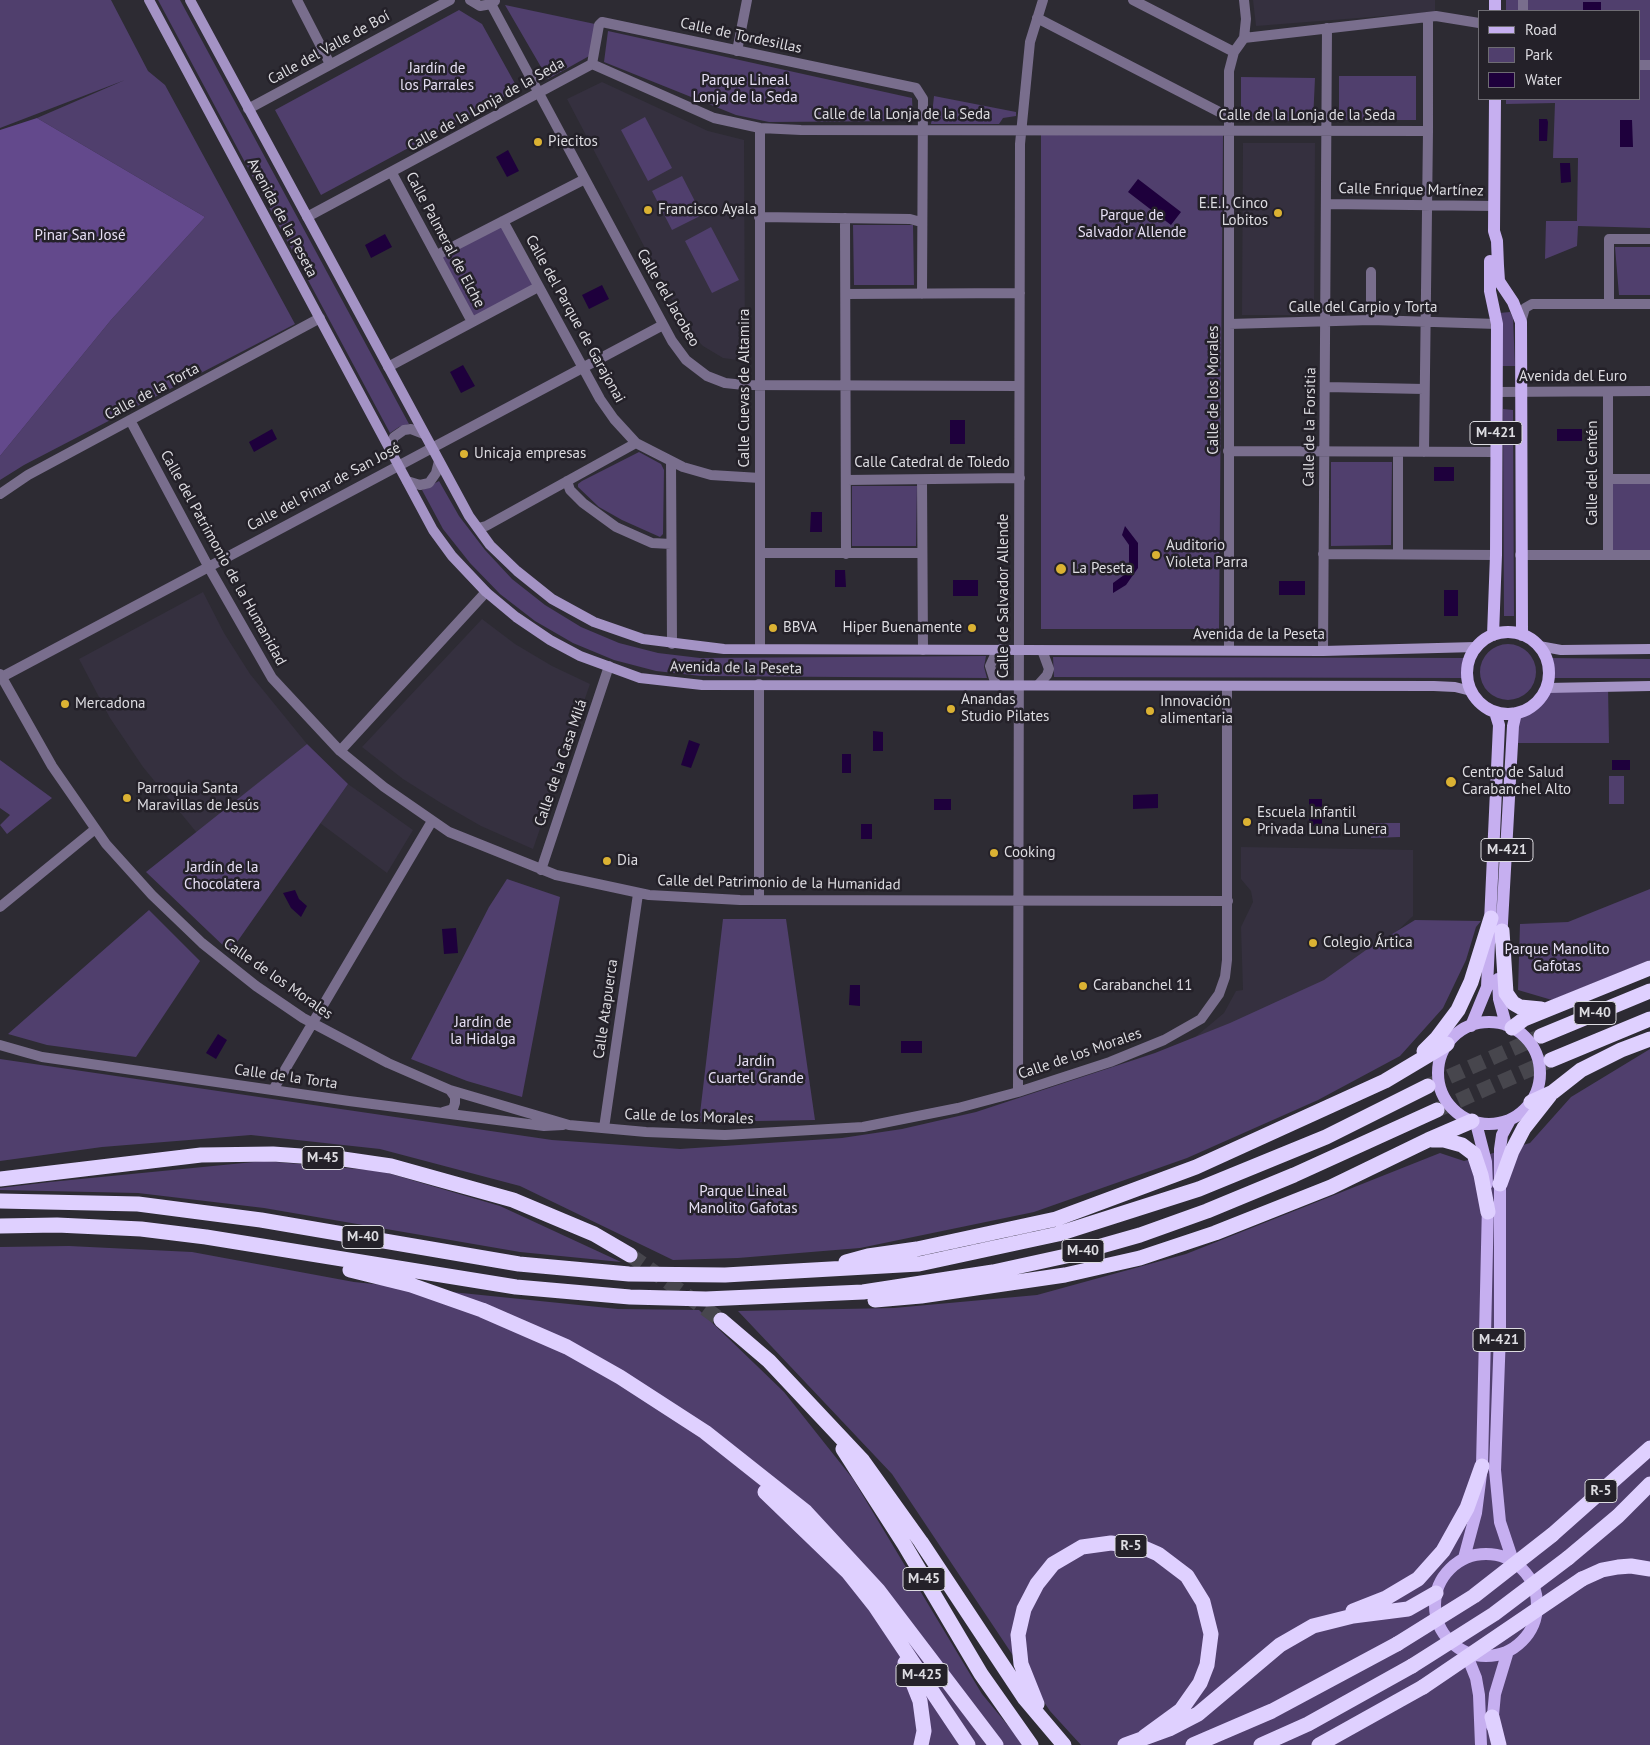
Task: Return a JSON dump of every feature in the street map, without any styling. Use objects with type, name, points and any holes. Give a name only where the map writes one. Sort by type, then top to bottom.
[{"type":"highway","points":[[1409,1065],[1437,1038],[1458,1010],[1472,982],[1491,918]]},
{"type":"highway","points":[[1502,931],[1506,993],[1513,1003],[1527,1009],[1553,1008]]},
{"type":"highway","points":[[1509,1026],[1650,968]]},
{"type":"highway","name":"M-40","points":[[1541,1036],[1650,991]]},
{"type":"highway","name":"M-40","points":[[1552,1060],[1650,1019]]},
{"type":"highway","points":[[1500,1184],[1512,1151],[1524,1128],[1553,1092],[1581,1070],[1620,1050],[1650,1039]]},
{"type":"highway","points":[[809,1272],[868,1256],[917,1250],[1056,1219],[1196,1167],[1386,1081],[1409,1065],[1447,1044]]},
{"type":"highway","name":"M-40","points":[[0,1202],[138,1204],[261,1220],[519,1264],[629,1274],[725,1275],[809,1272],[919,1264],[1058,1234],[1199,1190],[1326,1136],[1428,1086]]},
{"type":"highway","points":[[1531,1102],[1553,1092]]},
{"type":"highway","name":"M-40","points":[[0,1226],[57,1225],[141,1229],[206,1237],[516,1287],[630,1298],[706,1299],[864,1292],[993,1272],[1066,1256],[1140,1235],[1207,1211],[1294,1175],[1437,1110]]},
{"type":"highway","points":[[706,1299],[744,1305],[876,1300],[921,1296],[1065,1275],[1140,1258],[1215,1233],[1331,1187],[1428,1140],[1474,1122]]},
{"type":"highway","points":[[1428,1140],[1444,1140],[1462,1145],[1474,1154],[1481,1175],[1488,1212]]},
{"type":"highway","name":"M-45","points":[[0,1179],[201,1155],[272,1154],[342,1160],[391,1166],[513,1200],[594,1234],[630,1255]]},
{"type":"highway","name":"M-45","points":[[206,1237],[237,1249],[368,1273],[482,1310],[567,1347],[658,1401],[706,1432],[806,1512],[878,1590],[996,1745]]},
{"type":"highway","name":"M-45","points":[[721,1320],[769,1361],[864,1461],[921,1542],[1025,1699],[1064,1745]]},
{"type":"highway","points":[[658,1401],[754,1482],[828,1551],[890,1636],[909,1670],[920,1701],[924,1731],[921,1745]]},
{"type":"highway","name":"M-45","points":[[818,1411],[904,1544],[976,1667],[1031,1745]]},
{"type":"highway","name":"R-5","points":[[1193,1745],[1272,1711],[1397,1644],[1474,1596],[1552,1535],[1650,1448]]},
{"type":"highway","name":"R-5","points":[[1126,1745],[1169,1729],[1198,1714],[1280,1645],[1314,1626],[1386,1598],[1418,1579],[1443,1551],[1456,1530],[1482,1466]]},
{"type":"highway","name":"R-5","points":[[1261,1745],[1308,1724],[1412,1666],[1494,1614],[1568,1558],[1618,1516],[1650,1484]]},
{"type":"highway","name":"R-5","points":[[1047,1724],[1031,1693],[1021,1664],[1018,1635],[1024,1609],[1037,1584],[1053,1564],[1082,1547],[1111,1543],[1142,1547],[1158,1554],[1187,1576],[1203,1602],[1211,1634],[1206,1665],[1200,1683],[1181,1710],[1144,1737]]},
{"type":"highway","name":"M-425","points":[[828,1551],[875,1606],[968,1745]]},
{"type":"highway","points":[[1319,1745],[1423,1687],[1582,1579],[1602,1570],[1618,1567],[1631,1566],[1650,1570]]},
{"type":"highway","name":"R-5","points":[[1314,1626],[1353,1616],[1408,1609],[1436,1593]]},
{"type":"highway","points":[[1492,1717],[1499,1745]]},
{"type":"main road","name":"M-421","points":[[1493,635],[1496,555],[1497,324],[1490,282],[1491,248],[1494,231],[1495,100]]},
{"type":"main road","points":[[1494,231],[1497,241],[1499,281],[1513,302],[1521,322],[1520,555],[1522,635]]},
{"type":"main road","points":[[1503,633],[1522,635],[1539,646],[1549,666],[1546,688],[1534,704],[1516,713],[1495,712],[1477,700],[1471,691],[1467,668],[1476,648],[1493,635],[1503,633]]},
{"type":"main road","name":"M-421","points":[[1471,1026],[1487,986],[1499,725],[1495,712]]},
{"type":"main road","name":"M-421","points":[[1466,1653],[1481,1656],[1508,1651],[1520,1645],[1532,1629],[1537,1605],[1534,1586],[1523,1570],[1512,1560],[1500,1522],[1495,1470],[1500,1334],[1500,1149],[1502,1135],[1510,1120],[1521,1113],[1531,1102],[1540,1083],[1540,1068],[1535,1050],[1523,1035],[1509,1026],[1499,999],[1513,726],[1516,713]]},
{"type":"main road","points":[[1509,1026],[1491,1022],[1471,1026],[1457,1033],[1447,1044],[1440,1058],[1438,1074],[1443,1096],[1453,1110],[1474,1122],[1492,1124],[1510,1120]]},
{"type":"main road","name":"M-421","points":[[1464,1558],[1476,1513],[1482,1466],[1488,1212],[1486,1162],[1474,1122]]},
{"type":"main road","points":[[1481,1745],[1479,1695],[1476,1678],[1466,1653],[1453,1644],[1441,1629],[1435,1612],[1436,1593],[1446,1572],[1464,1558],[1494,1554],[1512,1560]]},
{"type":"main road","points":[[1492,1745],[1492,1717],[1495,1694],[1508,1651]]},
{"type":"street","name":"Avenida de la Peseta","points":[[149,0],[407,482],[438,536],[452,556],[486,592],[516,617],[550,640],[640,678],[668,682],[1455,687],[1471,691]]},
{"type":"street","name":"Avenida de la Peseta","points":[[190,0],[431,447],[478,528],[490,545],[517,571],[552,599],[594,622],[619,632],[672,644],[724,649],[1322,651],[1476,648]]},
{"type":"street","points":[[297,0],[330,64]]},
{"type":"street","name":"Calle del Valle de Boí","points":[[248,109],[450,0]]},
{"type":"street","points":[[470,0],[480,6],[493,2]]},
{"type":"street","points":[[737,51],[747,0]]},
{"type":"street","name":"Calle de Salvador Allende","points":[[1018,1092],[1017,901],[1021,131],[1028,54],[1036,18],[1043,0]]},
{"type":"street","points":[[1133,0],[1234,52],[1244,38],[1246,19],[1244,0]]},
{"type":"street","name":"Calle del Jacobeo","points":[[493,2],[539,94],[663,325],[686,360],[707,376],[725,383],[760,385],[1019,386]]},
{"type":"street","points":[[1244,38],[1442,16],[1478,23]]},
{"type":"street","points":[[1424,452],[1428,17]]},
{"type":"street","points":[[1036,18],[1229,117]]},
{"type":"street","name":"Calle de Tordesillas","points":[[592,64],[599,25],[602,22],[916,88],[923,99],[922,131]]},
{"type":"street","name":"Calle de la Forsitia","points":[[1322,651],[1326,387],[1327,28]]},
{"type":"street","name":"Calle de los Morales","points":[[1229,650],[1229,71],[1234,52]]},
{"type":"street","name":"Calle de la Lonja de la Seda","points":[[307,217],[592,64],[714,118],[760,128],[922,131],[1428,131]]},
{"type":"street","name":"Calle Cuevas de Altamira","points":[[760,128],[760,649]]},
{"type":"street","points":[[922,131],[922,294]]},
{"type":"street","name":"Calle Palmeral de Elche","points":[[392,173],[472,322]]},
{"type":"street","points":[[436,255],[585,179]]},
{"type":"street","name":"Calle Enrique Martínez","points":[[1327,204],[1426,207],[1494,206]]},
{"type":"street","points":[[759,217],[917,219],[922,222]]},
{"type":"street","points":[[845,218],[846,554]]},
{"type":"street","name":"Calle del Parque de Garajonai","points":[[503,220],[581,368],[614,419],[636,443],[670,461],[711,475],[760,478]]},
{"type":"street","points":[[1609,304],[1609,239],[1650,239]]},
{"type":"street","points":[[1370,272],[1371,320]]},
{"type":"street","points":[[388,367],[538,287]]},
{"type":"street","points":[[846,294],[1020,293]]},
{"type":"street","points":[[1521,322],[1524,308],[1532,304],[1650,304]]},
{"type":"street","name":"Calle de la Torta","points":[[0,494],[28,475],[320,318]]},
{"type":"street","name":"Calle del Carpio y Torta","points":[[1229,324],[1371,320],[1497,324]]},
{"type":"street","name":"Calle del Pinar de San José","points":[[0,676],[663,325]]},
{"type":"street","points":[[1326,387],[1424,389]]},
{"type":"street","name":"Avenida del Euro","points":[[1496,392],[1650,392]]},
{"type":"street","name":"Calle del Centén","points":[[1608,392],[1608,555]]},
{"type":"street","name":"Calle del Patrimonio de la Humanidad","points":[[130,420],[208,566],[272,678],[340,751],[384,787],[449,832],[541,870],[638,894],[740,900],[1228,901]]},
{"type":"street","points":[[390,449],[394,438],[404,430],[411,429],[424,434]]},
{"type":"street","points":[[478,528],[486,526],[636,443]]},
{"type":"street","points":[[1228,451],[1497,452]]},
{"type":"street","points":[[1398,452],[1398,554]]},
{"type":"street","points":[[407,482],[420,485],[429,483],[436,473],[439,461]]},
{"type":"street","points":[[670,461],[672,644]]},
{"type":"street","name":"Calle Catedral de Toledo","points":[[846,480],[1020,478]]},
{"type":"street","points":[[1608,479],[1650,479]]},
{"type":"street","points":[[922,480],[923,650]]},
{"type":"street","points":[[566,481],[570,490],[587,507],[616,527],[652,543],[672,544]]},
{"type":"street","points":[[760,553],[921,553]]},
{"type":"street","points":[[1323,554],[1496,555]]},
{"type":"street","points":[[1520,555],[1650,555]]},
{"type":"street","points":[[340,751],[486,592]]},
{"type":"street","points":[[1539,646],[1561,650],[1650,649]]},
{"type":"street","points":[[996,685],[990,666],[1000,649]]},
{"type":"street","points":[[1038,685],[1047,675],[1049,669],[1042,650]]},
{"type":"street","name":"Calle de la Casa Milá","points":[[541,870],[609,666]]},
{"type":"street","name":"Calle de los Morales","points":[[0,676],[52,766],[94,830],[152,895],[202,943],[256,986],[313,1024],[388,1063],[450,1090],[569,1125],[725,1136],[827,1130],[914,1118],[1018,1092],[1117,1059],[1164,1040],[1200,1018],[1211,1007],[1225,977],[1228,901],[1227,686]]},
{"type":"street","points":[[758,684],[759,899]]},
{"type":"street","points":[[1546,688],[1650,686]]},
{"type":"street","points":[[273,1090],[432,821]]},
{"type":"street","points":[[0,907],[94,830]]},
{"type":"street","name":"Calle Atapuerca","points":[[604,1128],[638,894]]},
{"type":"street","name":"Calle de la Torta","points":[[0,1045],[42,1057],[273,1090],[544,1126],[569,1125]]},
{"type":"street","points":[[442,1113],[453,1109],[455,1097],[450,1090]]},
{"type":"shaded area","points":[[1253,0],[1435,0],[1435,12],[1256,26]]},
{"type":"shaded area","points":[[602,82],[708,131],[744,140],[745,361],[723,358],[703,346],[695,338],[680,315],[567,99]]},
{"type":"shaded area","name":"E.E.I. Cinco Lobitos","points":[[1243,143],[1315,143],[1314,315],[1242,315]]},
{"type":"shaded area","points":[[203,592],[224,633],[250,674],[307,744],[197,833],[143,767],[110,718],[79,659]]},
{"type":"shaded area","points":[[482,619],[515,644],[552,666],[590,684],[533,849],[481,826],[441,803],[403,779],[362,747]]},
{"type":"shaded area","points":[[348,784],[413,830],[387,873],[320,823]]},
{"type":"shaded area","name":"Colegio Ártica","points":[[1241,847],[1413,850],[1413,916],[1369,958],[1296,998],[1193,1039],[1224,1013],[1236,991],[1243,990],[1241,927],[1253,902],[1251,891],[1241,879]]},
{"type":"green space","points":[[0,0],[111,0],[148,71],[165,85],[295,324],[24,465],[0,480],[0,456],[111,320],[205,217],[37,118],[125,80],[0,128]]},
{"type":"green space","points":[[158,0],[180,0],[409,424],[399,427],[390,433]]},
{"type":"green space","points":[[1506,0],[1650,0],[1650,228],[1578,226],[1577,246],[1545,259],[1546,221],[1577,221],[1578,158],[1553,158],[1555,103],[1506,104],[1506,100],[1640,100],[1640,10],[1506,10]]},
{"type":"green space","points":[[505,5],[595,24],[591,55],[548,79]]},
{"type":"green space","name":"Jardín de los Parrales","points":[[459,10],[482,24],[518,89],[321,195],[275,110]]},
{"type":"green space","name":"Parque Lineal Lonja de la Seda","points":[[608,31],[912,98],[913,121],[769,122],[736,115],[604,62]]},
{"type":"green space","points":[[1339,76],[1416,76],[1416,120],[1339,120]]},
{"type":"green space","points":[[1241,77],[1315,78],[1313,121],[1241,120]]},
{"type":"green space","points":[[934,96],[1016,112],[1016,116],[1003,118],[999,124],[931,124]]},
{"type":"green space","points":[[645,117],[672,168],[648,181],[621,130]]},
{"type":"green space","name":"Pinar San José","points":[[37,118],[205,217],[111,320],[0,456],[0,130]]},
{"type":"green space","name":"Parque de Salvador Allende","points":[[1041,133],[1223,135],[1219,629],[1041,629]]},
{"type":"green space","points":[[682,176],[702,215],[672,230],[652,191]]},
{"type":"green space","points":[[503,221],[538,287],[472,322],[437,255]]},
{"type":"green space","points":[[853,225],[913,225],[914,285],[854,285]]},
{"type":"green space","points":[[711,227],[739,280],[712,293],[685,241]]},
{"type":"green space","points":[[1615,247],[1650,247],[1650,295],[1619,295]]},
{"type":"green space","points":[[1510,312],[1513,318],[1515,366],[1500,366],[1499,313]]},
{"type":"green space","points":[[1503,409],[1513,410],[1514,616],[1504,616]]},
{"type":"green space","points":[[639,452],[661,464],[664,470],[663,534],[660,537],[622,520],[599,507],[578,487],[578,484],[582,481]]},
{"type":"green space","points":[[1331,462],[1392,462],[1391,545],[1331,546]]},
{"type":"green space","points":[[1608,479],[1650,479],[1650,555],[1608,555]]},
{"type":"green space","points":[[439,481],[459,516],[485,550],[512,579],[545,605],[581,627],[619,643],[658,653],[700,658],[986,656],[984,667],[987,678],[701,676],[656,671],[614,660],[573,643],[535,621],[500,594],[470,563],[443,529],[422,490]]},
{"type":"green space","points":[[852,486],[917,486],[916,546],[852,546]]},
{"type":"green space","points":[[1508,644],[1528,652],[1536,672],[1528,692],[1508,700],[1488,692],[1480,672],[1488,652]]},
{"type":"green space","points":[[1053,657],[1465,658],[1464,678],[1054,677]]},
{"type":"green space","points":[[1551,658],[1650,659],[1650,678],[1552,678]]},
{"type":"green space","points":[[1608,686],[1609,743],[1516,743],[1516,713],[1529,708],[1540,700],[1547,688]]},
{"type":"green space","name":"Jardín de la Chocolatera","points":[[307,744],[348,784],[230,952],[146,872]]},
{"type":"green space","points":[[0,760],[52,798],[7,834],[0,825],[10,815],[0,808]]},
{"type":"green space","points":[[1609,776],[1624,776],[1624,804],[1609,804]]},
{"type":"green space","points":[[1371,823],[1400,823],[1400,837],[1371,838]]},
{"type":"green space","name":"Jardín de la Hidalga","points":[[507,879],[560,897],[522,1097],[467,1081],[411,1059],[489,907]]},
{"type":"green space","name":"Parque Manolito Gafotas","points":[[1650,889],[1650,960],[1552,1000],[1518,990],[1520,924],[1568,922]]},
{"type":"green space","points":[[149,910],[200,961],[136,1057],[47,1045],[8,1034]]},
{"type":"green space","name":"Jardín Cuartel Grande","points":[[723,919],[786,919],[815,1120],[699,1122]]},
{"type":"green space","name":"Parque Lineal Manolito Gafotas","points":[[1415,920],[1481,921],[1476,927],[1466,960],[1443,1008],[1400,1056],[1318,1100],[1187,1158],[1034,1212],[860,1248],[738,1258],[673,1260],[520,1186],[380,1149],[251,1135],[102,1147],[0,1161],[0,1059],[552,1140],[680,1149],[842,1138],[902,1129],[976,1112],[1155,1053],[1230,1023],[1324,980],[1366,950]]},
{"type":"green space","points":[[1650,1049],[1650,1745],[1081,1745],[1050,1711],[892,1474],[738,1311],[894,1308],[1037,1295],[1186,1254],[1440,1153],[1464,1161],[1530,1143],[1571,1097]]},
{"type":"green space","points":[[264,1161],[381,1171],[500,1206],[621,1262],[520,1252],[264,1208],[138,1193],[0,1190],[0,1188],[50,1182]]},
{"type":"green space","points":[[69,1246],[192,1252],[354,1282],[618,1309],[699,1310],[784,1392],[853,1479],[982,1694],[1024,1745],[0,1745],[0,1247]]},
{"type":"water","points":[[1583,2],[1601,2],[1601,10],[1583,10]]},
{"type":"water","points":[[1539,119],[1547,119],[1547,141],[1539,141]]},
{"type":"water","points":[[1620,120],[1632,120],[1633,147],[1620,147]]},
{"type":"water","points":[[508,150],[519,171],[507,177],[496,157]]},
{"type":"water","points":[[1560,163],[1570,163],[1571,182],[1561,183]]},
{"type":"water","points":[[1138,179],[1181,212],[1171,225],[1128,192]]},
{"type":"water","points":[[385,234],[392,247],[371,258],[365,245]]},
{"type":"water","points":[[602,285],[609,299],[589,309],[582,295]]},
{"type":"water","points":[[463,365],[475,386],[461,393],[450,372]]},
{"type":"water","points":[[950,420],[965,420],[965,444],[950,444]]},
{"type":"water","points":[[272,429],[277,439],[254,452],[249,442]]},
{"type":"water","points":[[1557,429],[1582,429],[1582,441],[1557,441]]},
{"type":"water","points":[[1434,467],[1454,467],[1454,481],[1434,481]]},
{"type":"water","points":[[811,512],[822,512],[822,532],[810,532]]},
{"type":"water","points":[[1125,526],[1138,543],[1138,568],[1126,585],[1113,593],[1113,583],[1124,575],[1129,566],[1129,545],[1122,535]]},
{"type":"water","points":[[835,570],[845,570],[846,587],[835,587]]},
{"type":"water","points":[[953,580],[978,580],[978,596],[953,596]]},
{"type":"water","points":[[1279,581],[1305,581],[1305,595],[1279,595]]},
{"type":"water","points":[[1444,590],[1458,590],[1458,616],[1444,616]]},
{"type":"water","points":[[873,731],[883,732],[883,751],[873,751]]},
{"type":"water","points":[[689,740],[700,744],[691,768],[681,765]]},
{"type":"water","points":[[842,754],[851,754],[851,773],[842,773]]},
{"type":"water","points":[[1612,760],[1630,760],[1630,770],[1612,770]]},
{"type":"water","points":[[1158,794],[1158,808],[1133,809],[1133,795]]},
{"type":"water","points":[[934,799],[951,799],[951,810],[934,810]]},
{"type":"water","points":[[1309,799],[1322,799],[1322,826],[1309,826]]},
{"type":"water","points":[[861,824],[872,824],[872,839],[861,839]]},
{"type":"water","points":[[295,890],[299,899],[307,906],[301,917],[291,908],[283,893]]},
{"type":"water","points":[[456,928],[458,953],[444,954],[442,929]]},
{"type":"water","points":[[850,985],[860,985],[860,1006],[849,1005]]},
{"type":"water","points":[[218,1034],[227,1040],[216,1059],[206,1053]]},
{"type":"water","points":[[901,1041],[922,1041],[922,1053],[901,1053]]},
{"type":"tunnel","points":[[1428,1086],[1541,1036]]},
{"type":"tunnel","points":[[1437,1110],[1551,1060]]},
{"type":"tunnel","points":[[630,1255],[721,1320]]},
{"type":"place","name":"Piecitos","points":[[538,142]]},
{"type":"place","name":"Francisco Ayala","points":[[648,210]]},
{"type":"place","name":"E.E.I. Cinco Lobitos","points":[[1278,213]]},
{"type":"place","name":"Unicaja empresas","points":[[464,454]]},
{"type":"place","name":"Auditorio Violeta Parra","points":[[1156,555]]},
{"type":"place","name":"La Peseta","points":[[1061,569]]},
{"type":"place","name":"BBVA","points":[[773,628]]},
{"type":"place","name":"Hiper Buenamente","points":[[972,628]]},
{"type":"place","name":"Mercadona","points":[[65,704]]},
{"type":"place","name":"Anandas Studio Pilates","points":[[951,709]]},
{"type":"place","name":"Innovación alimentaria","points":[[1150,711]]},
{"type":"place","name":"Centro de Salud Carabanchel Alto","points":[[1451,782]]},
{"type":"place","name":"Parroquia Santa Maravillas de Jesús","points":[[127,798]]},
{"type":"place","name":"Escuela Infantil Privada Luna Lunera","points":[[1247,822]]},
{"type":"place","name":"Cooking","points":[[994,853]]},
{"type":"place","name":"Dia","points":[[607,861]]},
{"type":"place","name":"Colegio Ártica","points":[[1313,943]]},
{"type":"place","name":"Carabanchel 11","points":[[1083,986]]}]
